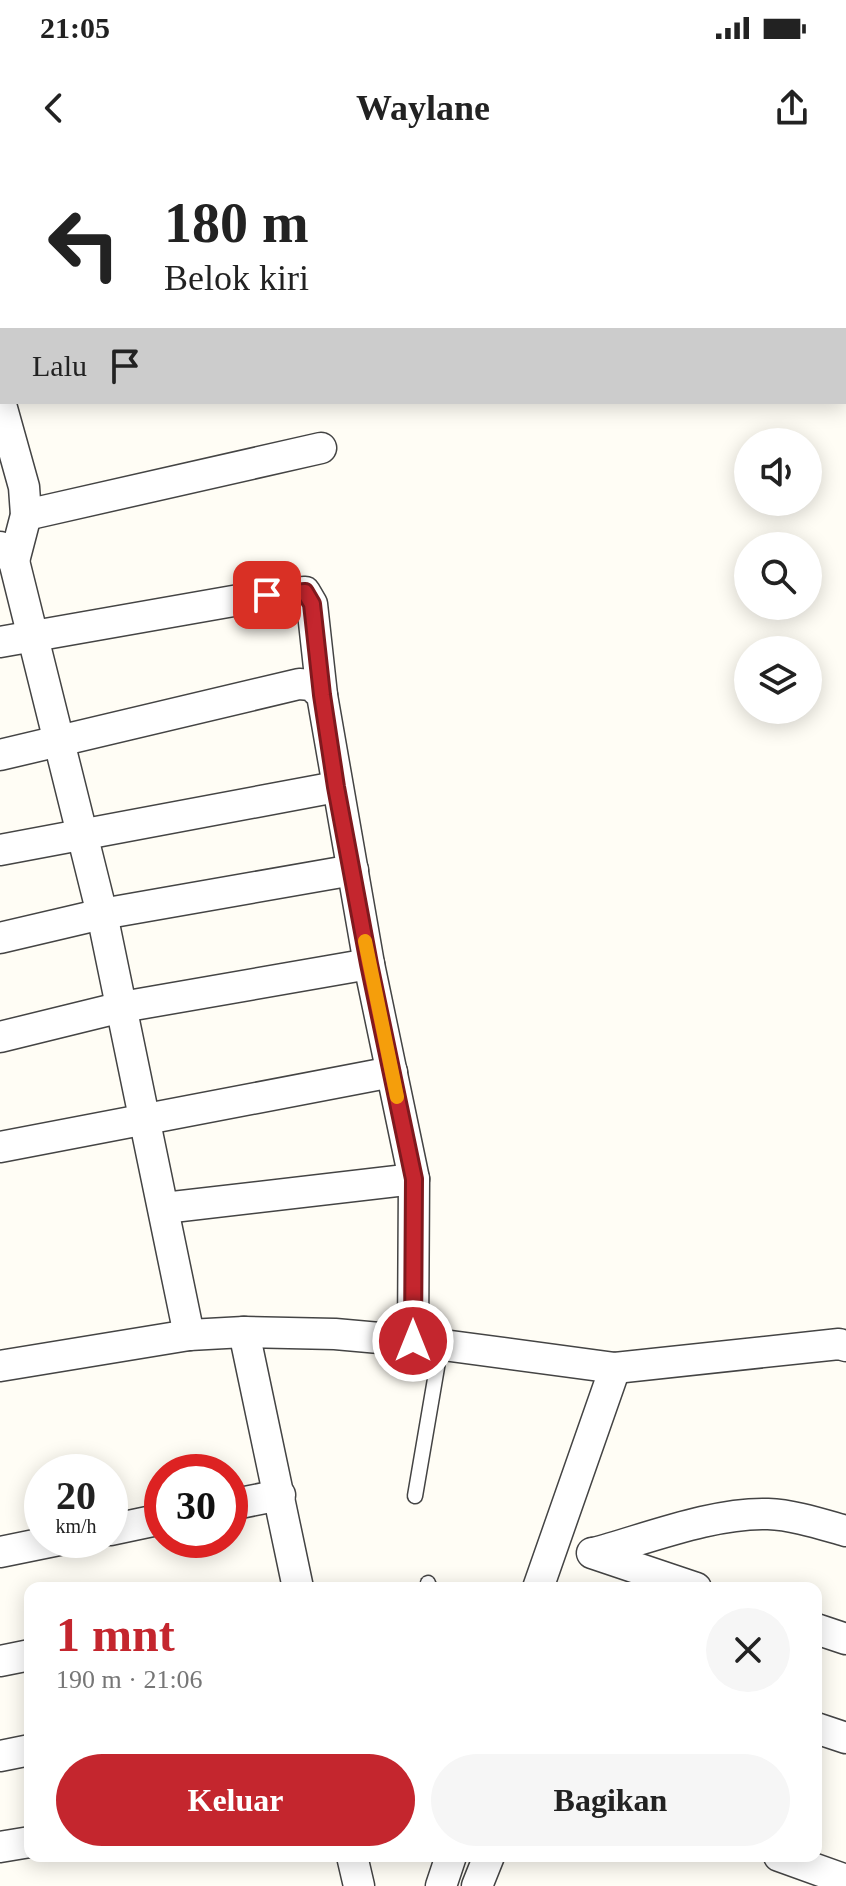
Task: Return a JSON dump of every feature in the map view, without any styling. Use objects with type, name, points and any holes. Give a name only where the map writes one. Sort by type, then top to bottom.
[{"type":"street","points":[[1,404],[24,487],[26,515],[7,554],[32,636],[102,914],[189,1335]]},
{"type":"street","points":[[26,515],[321,448]]},
{"type":"street","points":[[0,642],[267,595],[305,592],[312,604],[336,787],[414,1179],[427,1342]]},
{"type":"street","points":[[0,755],[299,684],[311,685],[322,695]]},
{"type":"street","points":[[0,850],[336,787]]},
{"type":"street","points":[[0,938],[102,914],[353,870]]},
{"type":"street","points":[[0,1037],[122,1007],[369,964]]},
{"type":"street","points":[[0,1147],[392,1072]]},
{"type":"street","points":[[164,1208],[414,1179]]},
{"type":"street","points":[[244,1332],[297,1582]]},
{"type":"street","points":[[0,1366],[189,1335],[244,1332],[335,1334],[427,1342],[615,1368],[839,1344],[846,1346]]},
{"type":"street","points":[[540,1582],[615,1368]]},
{"type":"street","points":[[248,1501],[280,1495]]},
{"type":"street","points":[[594,1553],[724,1517],[768,1514],[846,1531]]},
{"type":"street","points":[[556,1536],[594,1553],[679,1582]]},
{"type":"street","points":[[0,1552],[24,1547]]},
{"type":"street","points":[[822,1631],[846,1639]]},
{"type":"street","points":[[0,1661],[24,1656]]},
{"type":"street","points":[[822,1730],[846,1738]]},
{"type":"street","points":[[0,1756],[24,1751]]},
{"type":"street","points":[[0,1847],[24,1843]]},
{"type":"street","points":[[353,1862],[358,1886]]},
{"type":"street","points":[[441,1886],[449,1862]]},
{"type":"street","points":[[477,1886],[487,1862]]},
{"type":"street","points":[[796,1862],[846,1880]]},
{"type":"lane","points":[[415,1496],[427,1342]]},
{"type":"slow traffic","points":[[365,941],[397,1097]]},
{"type":"route","points":[[267,595],[305,592],[312,604],[336,787],[414,1179],[413,1341]]}]
